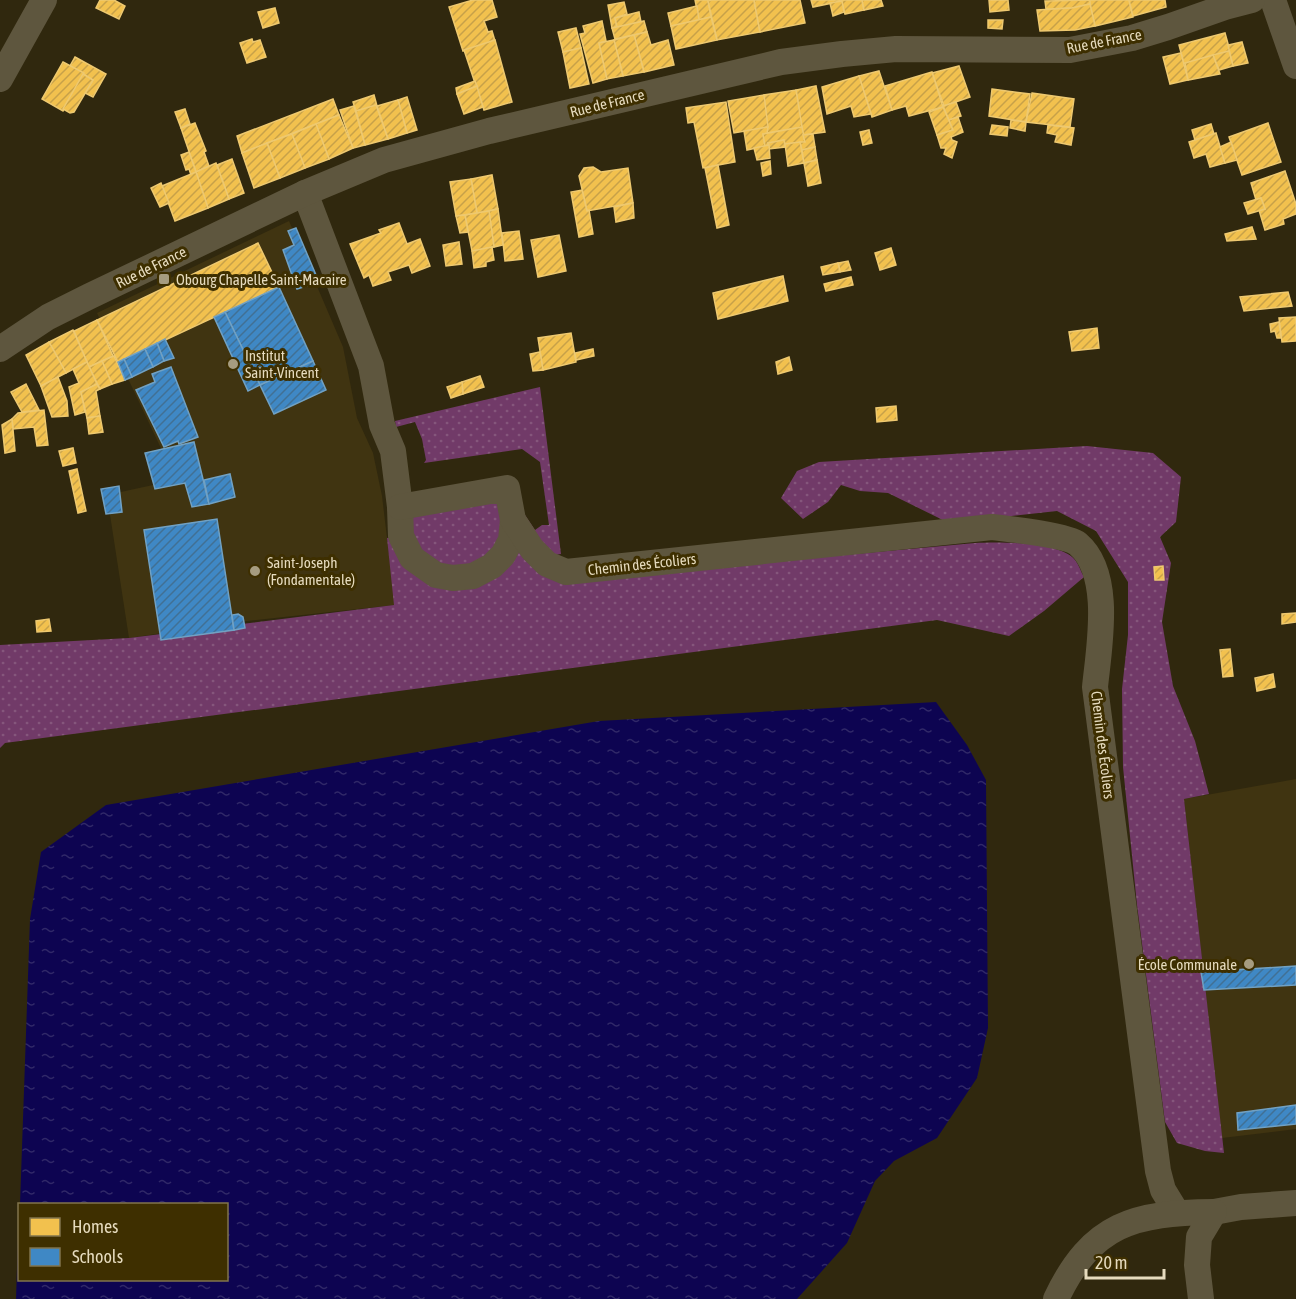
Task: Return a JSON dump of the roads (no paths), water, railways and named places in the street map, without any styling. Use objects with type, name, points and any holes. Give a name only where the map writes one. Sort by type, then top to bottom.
[{"type":"street","points":[[0,79],[44,0]]},
{"type":"street","name":"Rue de France","points":[[0,349],[69,306],[305,194],[384,160],[500,129],[781,62],[896,49],[1070,50],[1131,38],[1252,0]]},
{"type":"street","points":[[1273,0],[1296,66]]},
{"type":"street","name":"Chemin des Écoliers","points":[[305,194],[371,366],[382,425],[393,451],[401,536],[412,558],[436,575],[453,578],[473,576],[492,566],[503,555],[511,540],[513,520],[507,489],[400,507]]},
{"type":"street","name":"Chemin des Écoliers","points":[[513,520],[532,549],[547,564],[566,572],[992,527],[1042,534],[1077,543],[1094,565],[1101,595],[1100,642],[1095,687],[1158,1171],[1163,1190],[1177,1213]]},
{"type":"street","points":[[1056,1299],[1066,1278],[1079,1260],[1102,1236],[1124,1225],[1177,1213],[1214,1212],[1241,1207],[1296,1203]]},
{"type":"street","points":[[1201,1299],[1197,1265],[1199,1237],[1214,1212]]},
{"type":"water","points":[[936,702],[967,745],[986,780],[988,1028],[977,1078],[937,1138],[894,1161],[875,1181],[847,1243],[797,1299],[16,1299],[18,1238],[18,1281],[228,1281],[228,1203],[20,1203],[30,919],[41,852],[106,805],[599,721]]},
{"type":"place","name":"Obourg Chapelle Saint-Macaire","points":[[164,279]]},
{"type":"place","name":"Institut Saint-Vincent","points":[[233,364]]},
{"type":"place","name":"Saint-Joseph (Fondamentale)","points":[[255,571]]},
{"type":"place","name":"École Communale","points":[[1249,964]]}]
